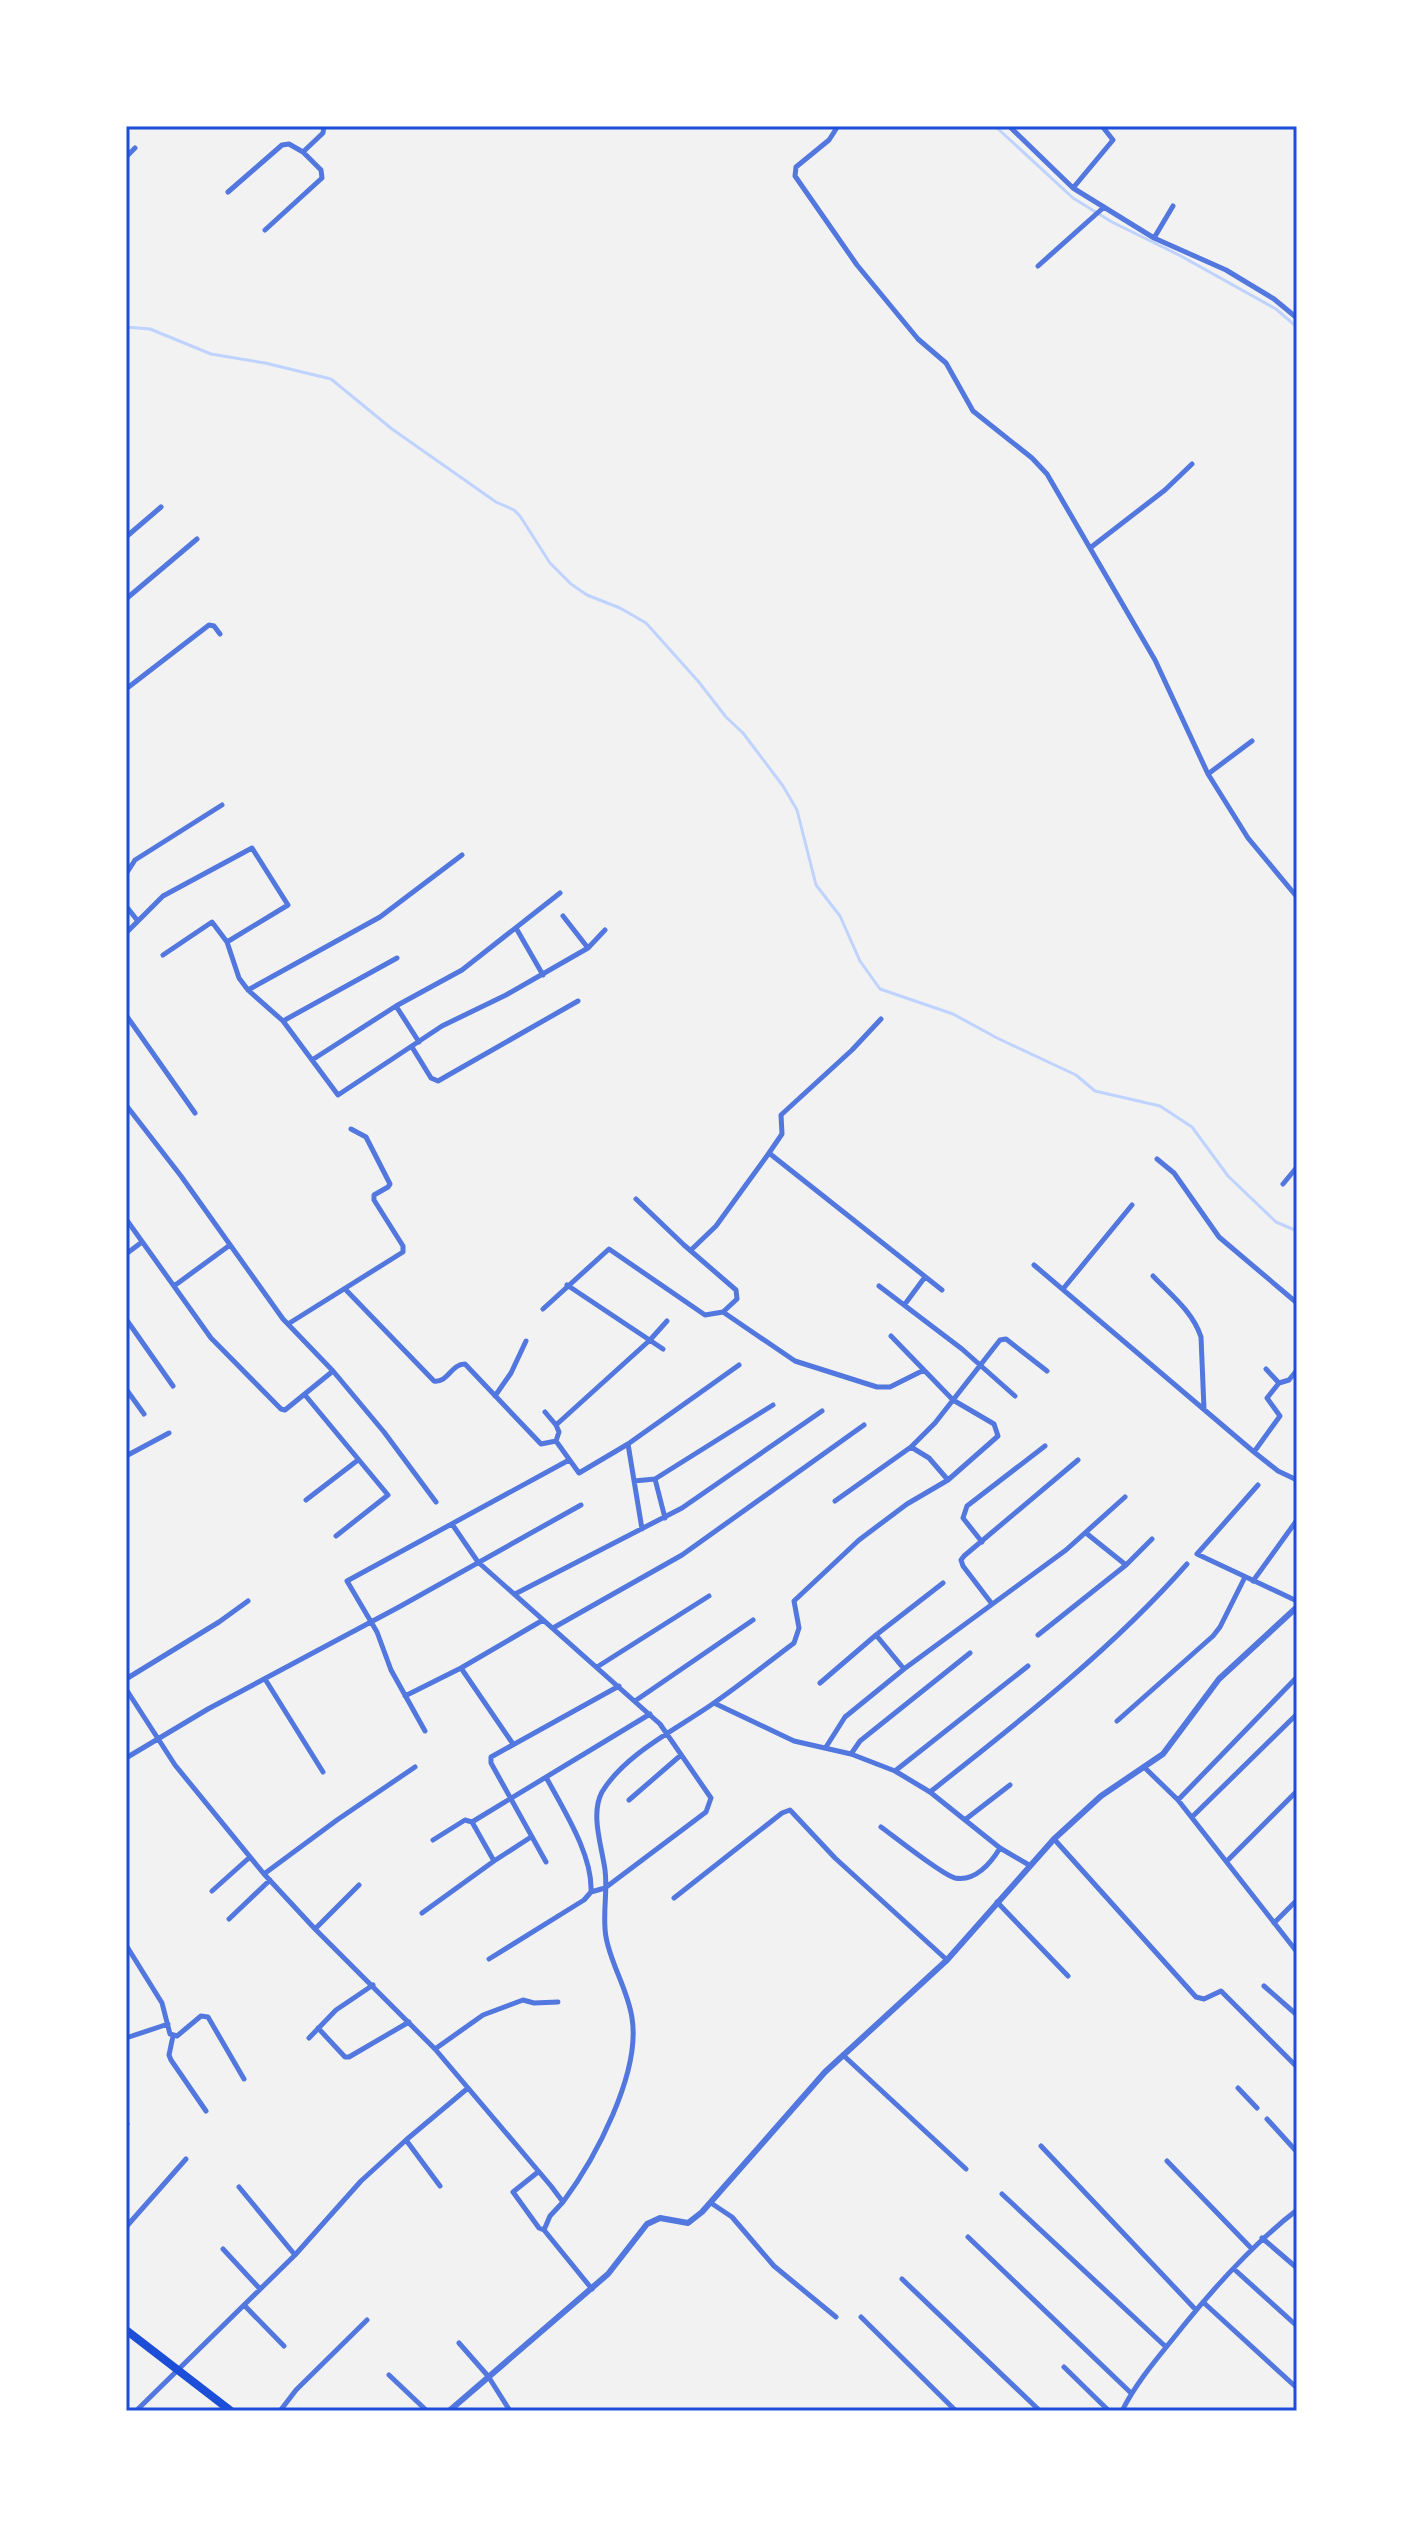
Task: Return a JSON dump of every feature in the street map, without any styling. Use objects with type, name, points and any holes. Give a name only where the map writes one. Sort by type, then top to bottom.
[{"type":"highway","points":[[126,2330],[231,2411]]},
{"type":"street","points":[[303,152],[323,133],[324,126]]},
{"type":"street","points":[[838,126],[829,140],[796,167],[795,176],[857,265],[918,339],[946,363],[973,411],[1032,458],[1047,474],[1155,660],[1208,774],[1248,838],[1297,897]]},
{"type":"street","points":[[1009,126],[1073,188],[1154,238],[1226,270],[1274,299],[1297,318]]},
{"type":"street","points":[[1073,188],[1113,140],[1102,126]]},
{"type":"street","points":[[228,192],[282,145],[289,144],[303,152],[321,170],[322,178],[265,230]]},
{"type":"street","points":[[126,157],[135,148]]},
{"type":"street","points":[[1154,238],[1173,206]]},
{"type":"street","points":[[1038,266],[1103,208]]},
{"type":"street","points":[[1090,548],[1165,490],[1192,464]]},
{"type":"street","points":[[126,537],[161,507]]},
{"type":"street","points":[[126,599],[197,539]]},
{"type":"street","points":[[126,689],[209,625],[220,634]]},
{"type":"street","points":[[1208,774],[1252,741]]},
{"type":"street","points":[[126,874],[131,871],[135,860],[222,805]]},
{"type":"street","points":[[126,933],[163,896],[252,848],[288,905],[227,942]]},
{"type":"street","points":[[248,990],[380,917],[462,855]]},
{"type":"street","points":[[312,1060],[396,1006],[462,970],[560,893]]},
{"type":"street","points":[[126,906],[137,920]]},
{"type":"street","points":[[563,916],[588,948]]},
{"type":"street","points":[[163,955],[208,922],[215,924],[227,942],[239,978],[283,1021],[338,1095],[442,1026],[543,975],[588,948],[605,930]]},
{"type":"street","points":[[516,928],[543,975]]},
{"type":"street","points":[[283,1021],[397,958]]},
{"type":"street","points":[[412,1047],[431,1078],[438,1081],[578,1001]]},
{"type":"street","points":[[396,1006],[419,1042]]},
{"type":"street","points":[[126,1015],[195,1113]]},
{"type":"street","points":[[691,1250],[716,1226],[782,1134],[781,1115],[881,1019]]},
{"type":"street","points":[[126,1105],[152,1136],[288,1324],[333,1371],[384,1432],[436,1502]]},
{"type":"street","points":[[288,1324],[402,1254],[404,1248],[374,1200],[374,1195],[390,1184],[366,1137],[351,1129]]},
{"type":"street","points":[[769,1153],[942,1290]]},
{"type":"street","points":[[1157,1159],[1174,1173],[1219,1237],[1297,1303]]},
{"type":"street","points":[[1283,1184],[1297,1167]]},
{"type":"street","points":[[543,1309],[609,1249],[699,1313],[711,1315],[723,1312],[737,1299],[738,1293],[636,1199]]},
{"type":"street","points":[[1063,1289],[1132,1205]]},
{"type":"street","points":[[126,1219],[211,1338],[281,1409],[285,1410],[333,1371]]},
{"type":"street","points":[[126,1254],[142,1242]]},
{"type":"street","points":[[174,1286],[230,1245]]},
{"type":"street","points":[[1034,1265],[1254,1452],[1278,1471],[1297,1480]]},
{"type":"street","points":[[1153,1276],[1189,1313],[1198,1328],[1205,1410]]},
{"type":"street","points":[[905,1304],[925,1277]]},
{"type":"street","points":[[567,1285],[663,1349]]},
{"type":"street","points":[[879,1286],[1015,1396]]},
{"type":"street","points":[[346,1290],[434,1381],[442,1380],[456,1366],[465,1364],[541,1444],[556,1441]]},
{"type":"street","points":[[723,1312],[795,1361],[877,1387],[890,1387],[924,1370]]},
{"type":"street","points":[[126,1319],[173,1386]]},
{"type":"street","points":[[556,1425],[667,1321]]},
{"type":"street","points":[[544,2230],[550,2216],[583,2176],[615,2112],[631,2052],[632,2018],[605,1933],[606,1873],[597,1816],[601,1794],[637,1756],[794,1643],[799,1628],[794,1601],[859,1540],[907,1504],[948,1480],[998,1436],[994,1424],[953,1400],[891,1336]]},
{"type":"street","points":[[835,1501],[911,1447],[935,1423],[1000,1340],[1005,1338],[1047,1371]]},
{"type":"street","points":[[495,1396],[511,1373],[526,1341]]},
{"type":"street","points":[[556,1441],[579,1473],[628,1444],[739,1365]]},
{"type":"street","points":[[1266,1369],[1279,1383]]},
{"type":"street","points":[[1254,1452],[1279,1419],[1278,1412],[1267,1398],[1279,1383],[1289,1380],[1297,1370]]},
{"type":"street","points":[[126,1389],[144,1414]]},
{"type":"street","points":[[305,1395],[388,1495],[336,1536]]},
{"type":"street","points":[[634,1481],[655,1479],[773,1405]]},
{"type":"street","points":[[515,1594],[665,1518],[822,1411]]},
{"type":"street","points":[[545,1412],[559,1432],[556,1441]]},
{"type":"street","points":[[553,1628],[682,1555],[864,1425]]},
{"type":"street","points":[[126,1456],[169,1433]]},
{"type":"street","points":[[628,1444],[642,1529]]},
{"type":"street","points":[[982,1542],[963,1518],[967,1506],[1045,1446]]},
{"type":"street","points":[[911,1447],[929,1458],[948,1480]]},
{"type":"street","points":[[306,1500],[358,1460]]},
{"type":"street","points":[[425,1731],[391,1670],[371,1621],[347,1581],[569,1460]]},
{"type":"street","points":[[992,1604],[961,1560],[1078,1460]]},
{"type":"street","points":[[655,1479],[665,1518]]},
{"type":"street","points":[[449,2411],[592,2289],[614,2267],[647,2224],[660,2218],[688,2223],[711,2203],[825,2072],[947,1960],[1054,1839],[1101,1796],[1168,1749],[1208,1693],[1235,1662],[1297,1604],[1197,1554],[1258,1485]]},
{"type":"street","points":[[826,1747],[845,1717],[1086,1533],[1125,1497]]},
{"type":"street","points":[[126,1758],[581,1505]]},
{"type":"street","points":[[1253,1581],[1297,1520]]},
{"type":"street","points":[[452,1524],[478,1562],[650,1714],[708,1791],[711,1805],[706,1812],[605,1888],[591,1892],[584,1900],[489,1959]]},
{"type":"street","points":[[1086,1533],[1126,1565]]},
{"type":"street","points":[[1038,1635],[1126,1565],[1152,1539]]},
{"type":"street","points":[[930,1792],[1009,1730],[1108,1645],[1148,1608],[1187,1564]]},
{"type":"street","points":[[1117,1721],[1213,1636],[1245,1577]]},
{"type":"street","points":[[820,1683],[943,1583]]},
{"type":"street","points":[[597,1667],[709,1596]]},
{"type":"street","points":[[126,1679],[248,1601]]},
{"type":"street","points":[[405,1696],[461,1668],[543,1620]]},
{"type":"street","points":[[635,1701],[753,1620]]},
{"type":"street","points":[[876,1635],[904,1669]]},
{"type":"street","points":[[851,1754],[860,1741],[970,1653]]},
{"type":"street","points":[[895,1771],[1028,1666]]},
{"type":"street","points":[[461,1668],[513,1744]]},
{"type":"street","points":[[1178,1800],[1297,1677]]},
{"type":"street","points":[[265,1679],[323,1772]]},
{"type":"street","points":[[546,1862],[490,1760],[493,1755],[619,1686]]},
{"type":"street","points":[[126,1689],[175,1765],[264,1874],[435,2049],[563,2202]]},
{"type":"street","points":[[714,1703],[794,1741],[851,1754],[895,1771],[930,1792],[1000,1848],[1029,1865]]},
{"type":"street","points":[[472,1822],[650,1714]]},
{"type":"street","points":[[1192,1817],[1297,1714]]},
{"type":"street","points":[[629,1800],[681,1755]]},
{"type":"street","points":[[264,1874],[415,1767]]},
{"type":"street","points":[[1144,1767],[1178,1800],[1297,1952]]},
{"type":"street","points":[[546,1777],[575,1832],[586,1862],[591,1892]]},
{"type":"street","points":[[966,1819],[1010,1785]]},
{"type":"street","points":[[1227,1861],[1297,1791]]},
{"type":"street","points":[[674,1898],[782,1813],[790,1810],[835,1858],[947,1960]]},
{"type":"street","points":[[433,1840],[465,1820],[472,1822],[494,1861]]},
{"type":"street","points":[[881,1827],[954,1878],[970,1877],[977,1873],[1000,1848]]},
{"type":"street","points":[[422,1913],[531,1837]]},
{"type":"street","points":[[1054,1839],[1196,1997],[1204,1999],[1221,1991],[1297,2067]]},
{"type":"street","points":[[212,1891],[250,1857]]},
{"type":"street","points":[[229,1919],[270,1880]]},
{"type":"street","points":[[315,1929],[359,1885]]},
{"type":"street","points":[[1274,1923],[1297,1900]]},
{"type":"street","points":[[997,1902],[1068,1976]]},
{"type":"street","points":[[126,1945],[157,1993],[173,2036]]},
{"type":"street","points":[[309,2038],[336,2010],[373,1985]]},
{"type":"street","points":[[1264,1986],[1297,2015]]},
{"type":"street","points":[[435,2049],[483,2015],[523,2000],[558,2002]]},
{"type":"street","points":[[173,2036],[190,2028],[201,2016],[208,2017],[244,2079]]},
{"type":"street","points":[[318,2028],[345,2057],[349,2057],[409,2022]]},
{"type":"street","points":[[126,2038],[168,2024]]},
{"type":"street","points":[[173,2036],[169,2055],[171,2060],[206,2111]]},
{"type":"street","points":[[843,2055],[966,2169]]},
{"type":"street","points":[[136,2411],[295,2255],[361,2181],[468,2088]]},
{"type":"street","points":[[1238,2088],[1257,2108]]},
{"type":"street","points":[[1267,2119],[1297,2152]]},
{"type":"street","points":[[406,2140],[440,2186]]},
{"type":"street","points":[[1041,2146],[1196,2310]]},
{"type":"street","points":[[126,2227],[186,2159]]},
{"type":"street","points":[[1167,2161],[1252,2249]]},
{"type":"street","points":[[538,2172],[513,2192],[539,2228],[544,2230],[592,2289]]},
{"type":"street","points":[[239,2187],[295,2255]]},
{"type":"street","points":[[1002,2194],[1166,2347]]},
{"type":"street","points":[[711,2203],[735,2221],[774,2266],[836,2317]]},
{"type":"street","points":[[1122,2411],[1131,2393],[1196,2310],[1262,2238],[1297,2210]]},
{"type":"street","points":[[968,2237],[1131,2393]]},
{"type":"street","points":[[1262,2238],[1297,2268]]},
{"type":"street","points":[[223,2249],[260,2289]]},
{"type":"street","points":[[1234,2269],[1297,2326]]},
{"type":"street","points":[[902,2279],[1040,2411]]},
{"type":"street","points":[[1203,2302],[1297,2388]]},
{"type":"street","points":[[244,2305],[284,2346]]},
{"type":"street","points":[[861,2317],[956,2411]]},
{"type":"street","points":[[280,2411],[296,2390],[367,2320]]},
{"type":"street","points":[[459,2343],[510,2411]]},
{"type":"street","points":[[1064,2367],[1109,2411]]},
{"type":"street","points":[[389,2375],[427,2411]]},
{"type":"waterway","points":[[995,126],[1073,198],[1276,309],[1297,327]]},
{"type":"waterway","points":[[126,327],[150,329],[211,354],[331,379],[392,429],[496,502],[514,510],[550,563],[571,584],[646,623],[743,733],[797,810],[816,885],[840,916],[860,961],[880,989],[953,1014],[1076,1075],[1095,1091],[1160,1106],[1192,1127],[1228,1176],[1276,1222],[1297,1231]]}]
